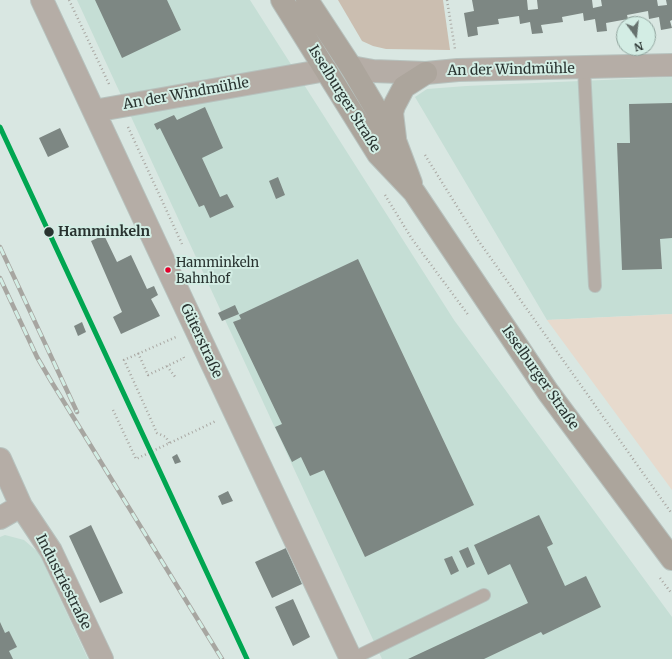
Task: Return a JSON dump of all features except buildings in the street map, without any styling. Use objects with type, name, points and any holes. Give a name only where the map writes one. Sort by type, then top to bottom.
[{"type":"main road","name":"Isselburger Straße","points":[[282,0],[378,154],[414,192],[548,392],[672,559]]},
{"type":"main road","name":"Isselburger Straße","points":[[307,0],[351,68],[396,143],[414,192]]},
{"type":"main road","points":[[396,143],[392,113],[394,106],[404,87],[426,73]]},
{"type":"street","name":"Güterstraße","points":[[42,0],[193,324],[205,356],[235,412],[258,470],[351,659]]},
{"type":"street","name":"An der Windmühle","points":[[351,68],[373,71],[426,73],[458,70],[672,65]]},
{"type":"street","name":"An der Windmühle","points":[[94,111],[326,70]]},
{"type":"street","name":"Industriestraße","points":[[0,459],[21,506],[51,551],[102,659]]},
{"type":"street","points":[[0,518],[21,506]]},
{"type":"lane","points":[[584,68],[595,286]]},
{"type":"lane","points":[[351,659],[484,595]]},
{"type":"path","points":[[69,0],[182,245]]},
{"type":"path","points":[[447,0],[458,70]]},
{"type":"path","points":[[424,152],[478,240],[672,514]]},
{"type":"path","points":[[169,443],[166,437],[157,433],[124,360],[175,338],[193,324]]},
{"type":"path","points":[[175,338],[178,344]]},
{"type":"path","points":[[138,354],[148,374],[184,358],[181,351]]},
{"type":"path","points":[[166,366],[176,378]]},
{"type":"path","points":[[113,410],[136,458],[235,412]]},
{"type":"shaded area","points":[[77,0],[250,0],[454,320],[672,617],[672,659],[382,659]]},
{"type":"shaded area","points":[[338,0],[443,0],[450,50],[386,49],[373,46],[362,41]]},
{"type":"shaded area","points":[[672,77],[672,314],[547,320],[415,97],[427,89]]},
{"type":"shaded area","points":[[672,314],[672,490],[547,320]]},
{"type":"shaded area","points":[[5,535],[24,540],[39,553],[88,659],[0,659],[0,537]]},
{"type":"railway","points":[[0,247],[77,412]]},
{"type":"railway","points":[[0,278],[37,357],[222,659]]},
{"type":"transit line","points":[[0,127],[247,659]]},
{"type":"place","name":"Hamminkeln","points":[[49,232]]},
{"type":"place","name":"Hamminkeln Bahnhof","points":[[168,270]]}]
